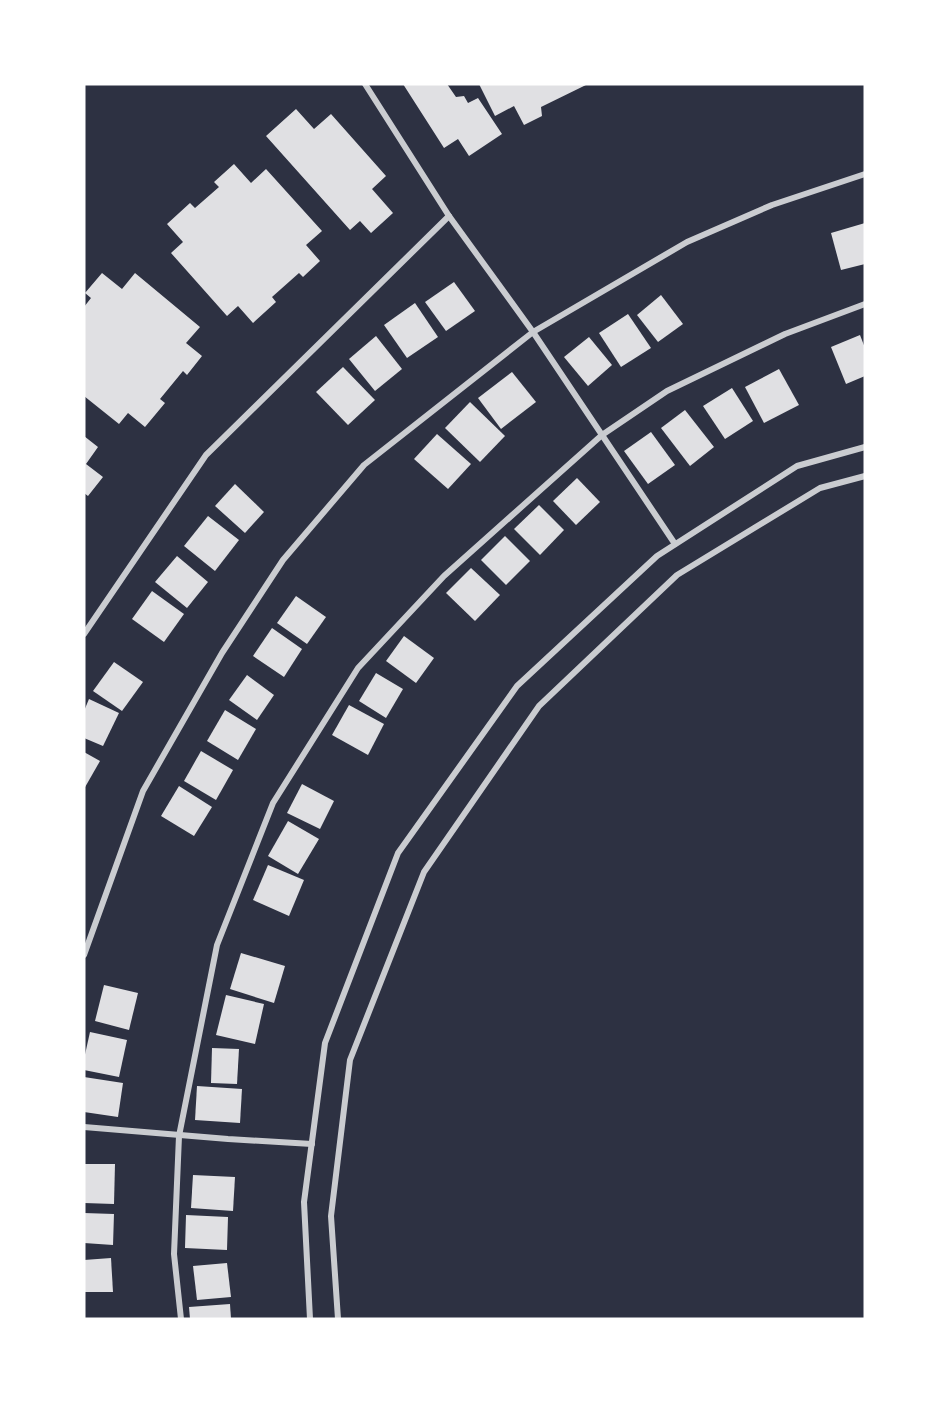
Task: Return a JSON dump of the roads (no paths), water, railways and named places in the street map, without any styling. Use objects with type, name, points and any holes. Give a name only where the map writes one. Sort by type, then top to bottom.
[{"type":"street","points":[[365,84],[449,216],[533,332],[675,544]]},
{"type":"street","points":[[84,955],[143,791],[222,653],[283,560],[364,465],[533,332],[687,242],[772,205],[865,174]]},
{"type":"street","points":[[84,634],[206,455],[449,216]]},
{"type":"street","points":[[181,1319],[174,1254],[179,1136],[217,945],[273,803],[358,668],[444,576],[602,435],[667,392],[784,334],[865,304]]},
{"type":"street","points":[[310,1319],[304,1202],[325,1043],[398,853],[518,686],[657,556],[797,466],[865,447]]},
{"type":"street","points":[[338,1319],[331,1216],[350,1060],[424,872],[539,706],[677,575],[820,488],[865,476]]},
{"type":"street","points":[[84,616],[93,621]]},
{"type":"street","points":[[84,1127],[179,1136],[312,1144]]}]
